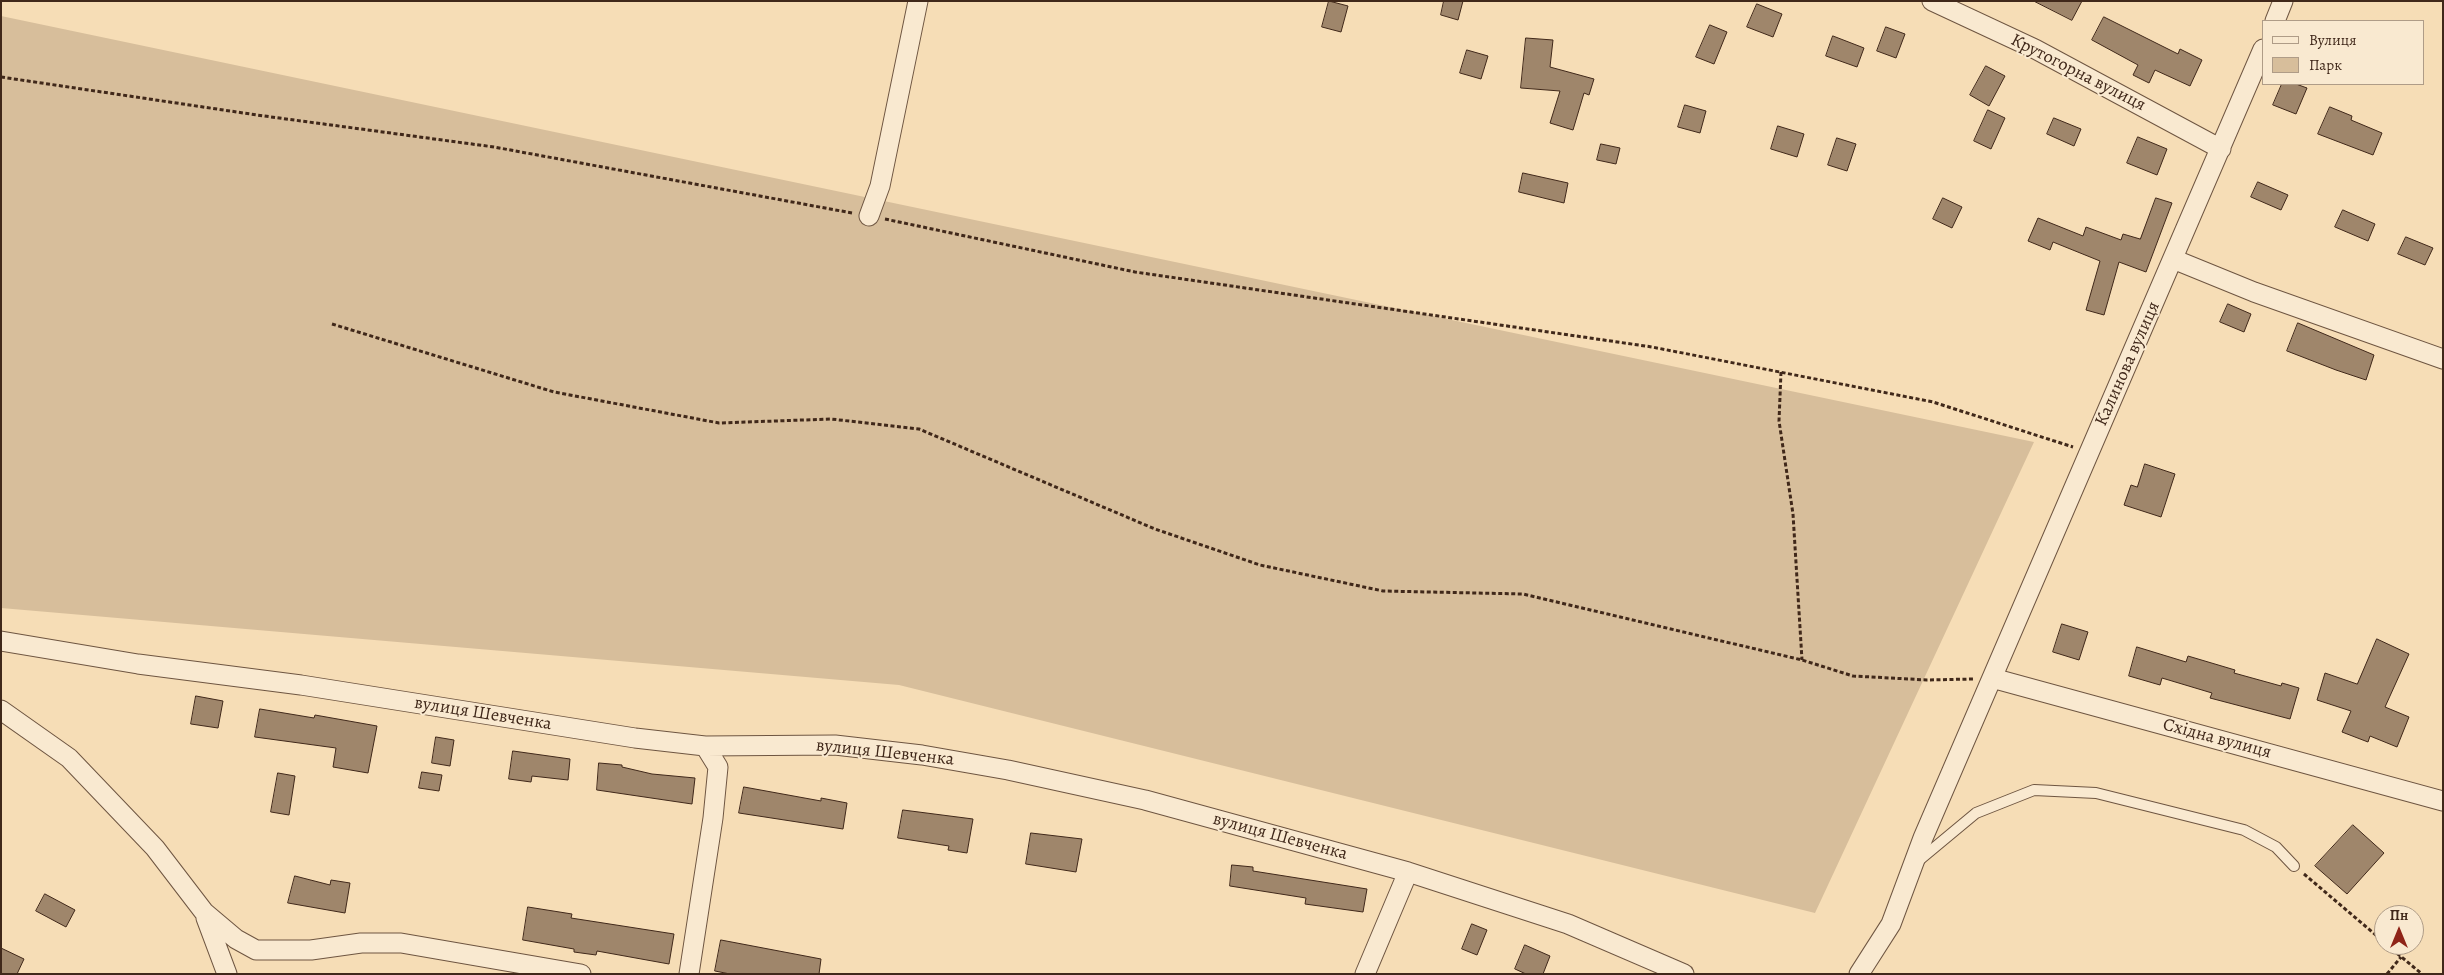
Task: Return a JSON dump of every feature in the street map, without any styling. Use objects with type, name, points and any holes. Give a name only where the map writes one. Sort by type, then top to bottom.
[{"type":"street","points":[[869,216],[880,186],[918,1]]},
{"type":"street","name":"Крутогорна вулиця","points":[[1932,1],[2035,49],[2221,148]]},
{"type":"street","points":[[2274,20],[2283,1]]},
{"type":"street","name":"Калинова вулиця","points":[[1859,974],[1891,924],[1913,866],[1992,678],[2262,51]]},
{"type":"street","points":[[2173,259],[2254,292],[2443,359]]},
{"type":"street","name":"вулиця Шевченка","points":[[1,641],[138,664],[301,685],[634,738],[706,746],[835,744],[922,755],[1008,770],[1145,800],[1408,872],[1568,924],[1684,974]]},
{"type":"street","name":"Східна вулиця","points":[[1992,678],[2443,801]]},
{"type":"street","points":[[1,710],[69,758],[155,848],[204,912],[229,934],[256,950],[311,950],[360,943],[400,943],[581,974]]},
{"type":"street","points":[[689,974],[713,818],[718,767],[706,746]]},
{"type":"street","points":[[1365,974],[1408,872]]},
{"type":"street","points":[[204,912],[227,974]]},
{"type":"lane","points":[[1913,866],[1976,813],[2034,790],[2096,793],[2244,830],[2276,847],[2294,866]]},
{"type":"path","points":[[1,77],[257,115],[494,147],[869,216],[1135,272],[1652,347],[1933,402],[2089,452]]},
{"type":"path","points":[[332,324],[554,392],[718,423],[831,419],[919,429],[1155,529],[1260,565],[1383,591],[1523,594],[1802,660],[1853,676],[1927,680],[1992,678]]},
{"type":"path","points":[[1781,372],[1778,420],[1793,514],[1802,660]]},
{"type":"path","points":[[2294,866],[2374,934]]},
{"type":"path","points":[[2399,955],[2422,974]]},
{"type":"path","points":[[2387,974],[2401,957]]},
{"type":"green space","points":[[1,16],[2034,442],[1815,913],[899,685],[1,608]]},
{"type":"building","points":[[1329,1],[1348,6],[1341,32],[1322,27]]},
{"type":"building","points":[[1444,1],[1463,1],[1458,20],[1441,15]]},
{"type":"building","points":[[2034,1],[2082,1],[2072,20]]},
{"type":"building","points":[[1757,4],[1782,14],[1773,37],[1747,27]]},
{"type":"building","points":[[2104,17],[2178,54],[2180,49],[2202,60],[2190,86],[2155,70],[2149,83],[2133,75],[2138,65],[2092,40]]},
{"type":"building","points":[[1710,25],[1727,32],[1714,64],[1696,57]]},
{"type":"building","points":[[1886,27],[1905,34],[1896,58],[1877,51]]},
{"type":"building","points":[[1833,36],[1864,48],[1857,67],[1826,56]]},
{"type":"building","points":[[1526,38],[1553,40],[1550,67],[1594,79],[1589,95],[1584,93],[1573,130],[1550,123],[1560,91],[1521,88]]},
{"type":"building","points":[[1467,50],[1488,56],[1481,79],[1460,73]]},
{"type":"building","points":[[1986,66],[2005,76],[1989,106],[1970,95]]},
{"type":"building","points":[[2282,85],[2299,85],[2307,88],[2296,114],[2273,105]]},
{"type":"building","points":[[1685,105],[1706,111],[1700,133],[1678,127]]},
{"type":"building","points":[[2330,107],[2352,116],[2351,120],[2382,133],[2373,155],[2318,134]]},
{"type":"building","points":[[1988,110],[2005,118],[1991,149],[1974,141]]},
{"type":"building","points":[[2054,118],[2081,129],[2074,146],[2047,134]]},
{"type":"building","points":[[1778,126],[1804,134],[1797,157],[1771,149]]},
{"type":"building","points":[[2138,137],[2167,149],[2157,175],[2127,163]]},
{"type":"building","points":[[1837,138],[1856,144],[1847,171],[1828,165]]},
{"type":"building","points":[[1601,144],[1620,148],[1616,164],[1597,160]]},
{"type":"building","points":[[1523,173],[1568,183],[1564,203],[1519,192]]},
{"type":"building","points":[[2258,182],[2288,195],[2281,210],[2251,197]]},
{"type":"building","points":[[1943,198],[1962,207],[1952,228],[1933,219]]},
{"type":"building","points":[[2156,198],[2172,203],[2146,272],[2119,262],[2104,315],[2086,310],[2100,261],[2053,242],[2050,250],[2028,241],[2038,218],[2083,236],[2086,227],[2121,240],[2123,234],[2140,239]]},
{"type":"building","points":[[2343,210],[2375,224],[2368,241],[2335,227]]},
{"type":"building","points":[[2406,237],[2433,248],[2425,265],[2398,254]]},
{"type":"building","points":[[2228,304],[2251,314],[2244,332],[2220,322]]},
{"type":"building","points":[[2298,323],[2374,355],[2366,380],[2287,351]]},
{"type":"building","points":[[2145,464],[2175,474],[2161,517],[2124,505],[2131,485],[2137,487]]},
{"type":"building","points":[[2062,624],[2088,632],[2079,660],[2053,652]]},
{"type":"building","points":[[2377,639],[2409,654],[2385,707],[2409,717],[2397,747],[2370,736],[2368,742],[2342,732],[2351,711],[2317,700],[2325,673],[2357,684]]},
{"type":"building","points":[[2137,647],[2186,662],[2188,656],[2235,670],[2234,673],[2281,686],[2282,683],[2299,688],[2290,719],[2210,698],[2212,693],[2162,678],[2160,685],[2129,676]]},
{"type":"building","points":[[196,696],[223,701],[218,728],[191,724]]},
{"type":"building","points":[[260,709],[314,718],[315,715],[377,726],[368,773],[333,767],[336,748],[255,737]]},
{"type":"building","points":[[436,737],[454,740],[450,766],[432,763]]},
{"type":"building","points":[[513,751],[570,759],[568,780],[532,776],[531,782],[509,779]]},
{"type":"building","points":[[599,763],[622,765],[622,767],[652,774],[695,778],[692,804],[597,790]]},
{"type":"building","points":[[422,772],[442,775],[439,791],[419,788]]},
{"type":"building","points":[[278,773],[295,776],[289,815],[271,812]]},
{"type":"building","points":[[744,787],[821,801],[821,798],[847,803],[843,829],[739,813]]},
{"type":"building","points":[[903,810],[973,819],[967,853],[948,850],[949,846],[898,838]]},
{"type":"building","points":[[2353,825],[2384,853],[2347,894],[2315,866]]},
{"type":"building","points":[[1031,833],[1082,839],[1076,872],[1026,864]]},
{"type":"building","points":[[1232,865],[1253,867],[1253,871],[1367,889],[1363,912],[1305,904],[1306,898],[1230,886]]},
{"type":"building","points":[[295,876],[330,885],[331,880],[350,883],[345,913],[288,903]]},
{"type":"building","points":[[45,894],[75,910],[66,927],[36,911]]},
{"type":"building","points":[[528,907],[572,914],[571,918],[674,934],[669,964],[597,951],[596,955],[574,952],[574,949],[523,940]]},
{"type":"building","points":[[1472,924],[1487,930],[1477,955],[1462,949]]},
{"type":"building","points":[[721,940],[821,959],[819,974],[730,974],[715,971]]},
{"type":"building","points":[[1525,945],[1550,956],[1543,974],[1526,974],[1515,969]]},
{"type":"building","points":[[1,948],[24,959],[17,974],[1,974]]}]
